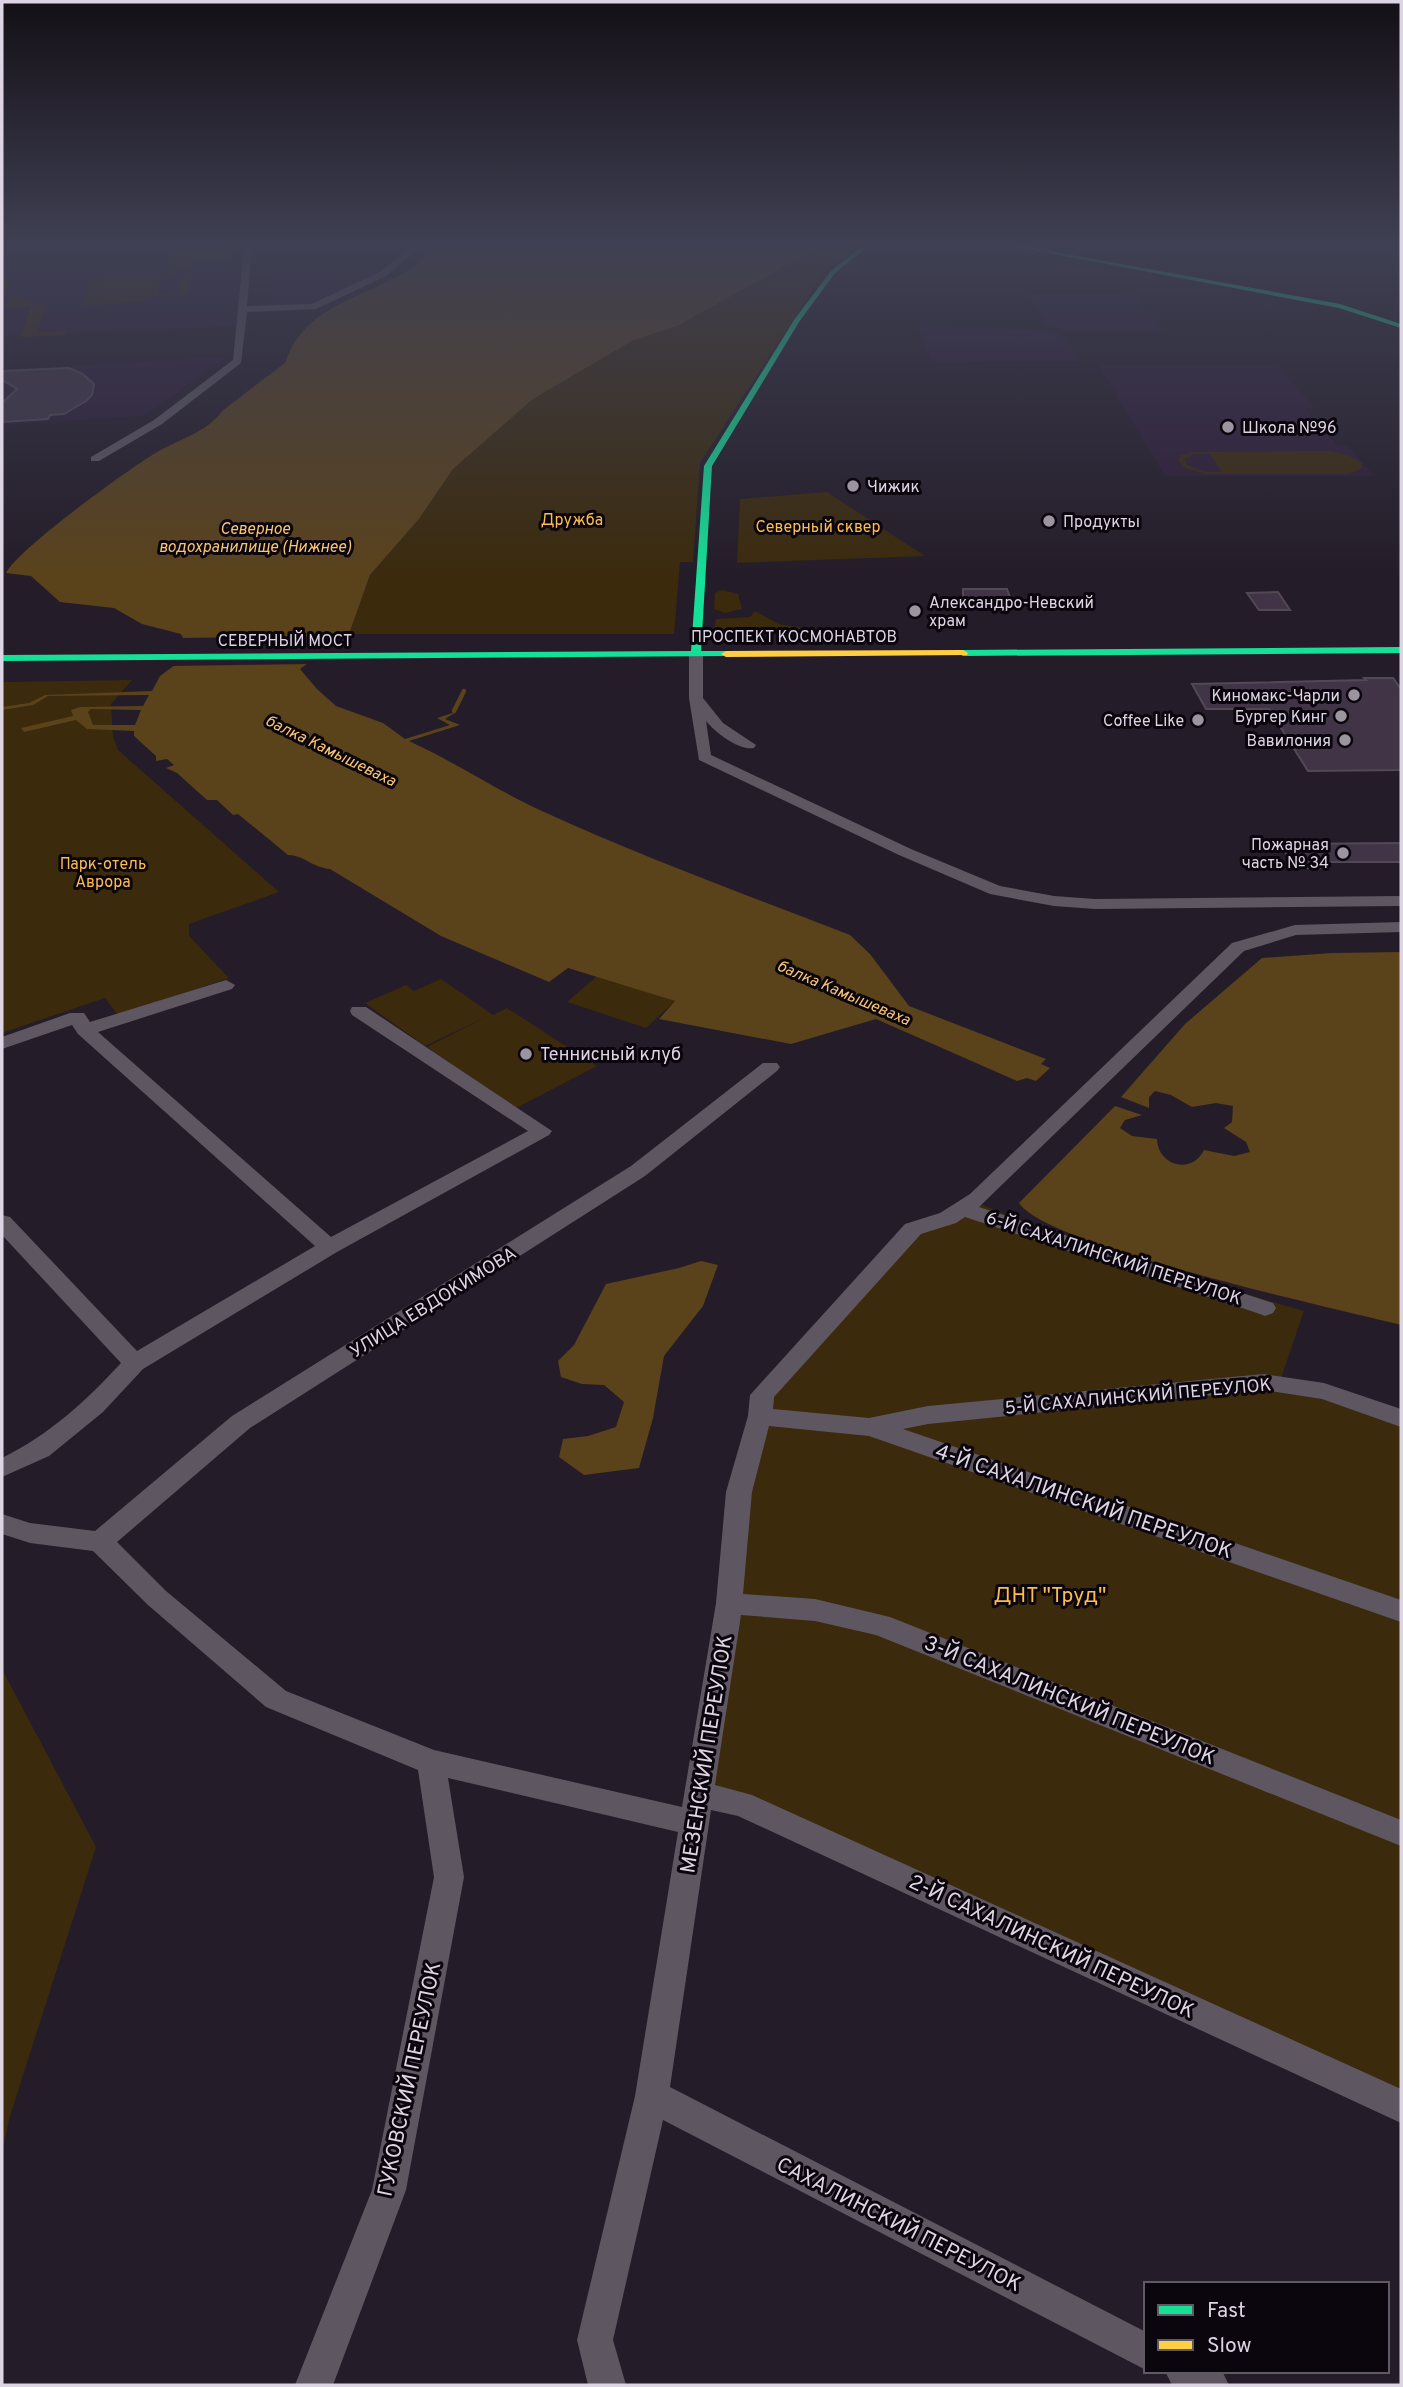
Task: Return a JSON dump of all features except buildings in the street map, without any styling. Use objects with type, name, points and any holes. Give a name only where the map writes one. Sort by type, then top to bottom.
[{"type":"main road","points":[[696,648],[708,466],[774,357]]},
{"type":"main road","name":"ПРОСПЕКТ КОСМОНАВТОВ","points":[[441,650],[1401,638]]},
{"type":"main road","points":[[2,646],[134,652]]},
{"type":"main road","name":"ПРОСПЕКТ КОСМОНАВТОВ","points":[[696,648],[1401,650]]},
{"type":"main road","name":"СЕВЕРНЫЙ МОСТ","points":[[134,652],[441,650]]},
{"type":"main road","points":[[2,658],[134,652]]},
{"type":"street","points":[[95,459],[158,422],[238,361],[238,357]]},
{"type":"street","points":[[696,648],[696,698],[704,757],[905,852],[996,890],[1054,901],[1095,904],[1401,901]]},
{"type":"street","points":[[696,698],[718,726],[749,746]]},
{"type":"street","name":"МЕЗЕНСКИЙ ПЕРЕУЛОК","points":[[607,2385],[595,2340],[652,2096],[729,1603],[739,1492],[760,1416],[762,1395],[913,1229],[948,1219],[977,1199],[1238,947],[1295,930],[1401,928]]},
{"type":"street","points":[[85,1030],[226,985]]},
{"type":"street","points":[[2,1468],[49,1443],[95,1406],[135,1363],[329,1247],[542,1131],[359,1011]]},
{"type":"street","points":[[2,1042],[77,1017],[85,1030],[329,1247]]},
{"type":"street","name":"УЛИЦА ЕВДОКИМОВА","points":[[100,1542],[241,1422],[638,1171],[770,1066]]},
{"type":"street","name":"6-Й САХАЛИНСКИЙ ПЕРЕУЛОК","points":[[963,1209],[1265,1308]]},
{"type":"street","points":[[2,1222],[135,1363]]},
{"type":"street","name":"5-Й САХАЛИНСКИЙ ПЕРЕУЛОК","points":[[871,1427],[928,1415],[1264,1382],[1324,1391],[1401,1418]]},
{"type":"street","name":"4-Й САХАЛИНСКИЙ ПЕРЕУЛОК","points":[[760,1416],[871,1427],[1401,1611]]},
{"type":"street","points":[[2,1524],[30,1533],[100,1542],[157,1598],[276,1699],[431,1762],[698,1809]]},
{"type":"street","name":"3-Й САХАЛИНСКИЙ ПЕРЕУЛОК","points":[[729,1603],[815,1610],[880,1625],[1401,1833]]},
{"type":"street","name":"ГУКОВСКИЙ ПЕРЕУЛОК","points":[[314,2385],[389,2190],[449,1877],[431,1762]]},
{"type":"street","name":"2-Й САХАЛИНСКИЙ ПЕРЕУЛОК","points":[[698,1809],[743,1804],[1401,2106]]},
{"type":"street","name":"САХАЛИНСКИЙ ПЕРЕУЛОК","points":[[652,2096],[1144,2351]]},
{"type":"street","points":[[1188,2373],[1210,2385]]},
{"type":"shaded area","points":[[226,357],[144,416],[2,425],[2,370]]},
{"type":"shaded area","points":[[929,357],[1078,357],[1080,361],[931,362]]},
{"type":"shaded area","name":"Школа №96","points":[[1098,365],[1277,365],[1315,408],[1305,409],[1337,445],[1348,445],[1374,476],[1165,476]]},
{"type":"green space","name":"Дружба","points":[[604,357],[769,357],[700,463],[693,562],[680,562],[674,634],[349,634],[370,575],[419,519],[453,469],[533,399]]},
{"type":"green space","points":[[1331,451],[1361,462],[1362,468],[1349,474],[1206,474],[1185,468],[1178,460],[1181,455],[1191,452]],"holes":[[[1194,454],[1210,454],[1222,472],[1206,472],[1187,465],[1185,459]]]},
{"type":"green space","name":"Северный сквер","points":[[827,492],[925,556],[737,563],[740,499]]},
{"type":"green space","points":[[722,590],[738,594],[742,609],[725,613],[714,609],[715,593]]},
{"type":"green space","points":[[755,611],[779,624],[829,633],[732,635],[714,630],[716,619],[750,617]]},
{"type":"green space","name":"Парк-отель Аврора","points":[[132,680],[111,704],[113,736],[118,750],[279,892],[189,924],[189,936],[229,978],[118,1015],[105,998],[2,1033],[2,682]]},
{"type":"green space","points":[[597,976],[675,1001],[646,1028],[567,1002]]},
{"type":"green space","points":[[441,979],[493,1015],[507,1008],[597,1066],[516,1108],[427,1047],[488,1016],[425,1046],[365,1003],[406,985],[414,991]]},
{"type":"green space","name":"ДНТ \"Труд\"","points":[[978,1203],[1092,1250],[1304,1311],[1280,1381],[1401,1419],[1401,2112],[709,1785],[743,1514],[775,1377],[897,1239]]},
{"type":"green space","points":[[2,1669],[96,1847],[10,2116],[2,2152]]},
{"type":"water","name":"Северное водохранилище (Нижнее)","points":[[288,357],[604,357],[533,399],[453,469],[419,519],[370,575],[349,634],[300,669],[336,706],[383,723],[405,739],[450,725],[437,718],[456,712],[445,719],[460,725],[409,741],[525,803],[580,828],[850,935],[870,954],[909,1006],[1046,1059],[1041,1064],[1050,1068],[1036,1081],[1027,1078],[1017,1081],[876,1019],[791,1044],[659,1019],[675,1001],[568,968],[549,982],[441,936],[330,869],[288,855],[238,814],[233,815],[217,800],[207,800],[177,773],[166,768],[174,765],[167,759],[156,761],[156,756],[134,736],[134,731],[87,729],[76,720],[24,732],[21,728],[73,716],[71,710],[80,707],[143,706],[149,695],[48,696],[33,705],[2,710],[2,707],[29,703],[45,695],[152,691],[160,676],[191,653],[181,634],[142,624],[114,608],[60,602],[31,576],[6,573],[30,547],[74,511],[154,454],[208,425],[286,362]],"holes":[[[91,709],[141,710],[135,725],[93,725],[88,712]]]},
{"type":"water","points":[[1401,952],[1401,1325],[1260,1291],[1136,1256],[1082,1238],[1041,1220],[1019,1203],[1115,1106],[1142,1115],[1125,1120],[1120,1128],[1132,1136],[1157,1139],[1163,1156],[1176,1164],[1192,1163],[1204,1150],[1234,1156],[1250,1152],[1246,1142],[1224,1128],[1232,1122],[1233,1106],[1216,1103],[1192,1107],[1171,1095],[1155,1091],[1149,1097],[1149,1108],[1121,1097],[1185,1024],[1262,958]]},
{"type":"water","points":[[701,1261],[718,1265],[703,1306],[664,1356],[653,1418],[639,1468],[584,1475],[559,1457],[563,1439],[588,1436],[616,1427],[624,1402],[604,1385],[582,1384],[561,1377],[558,1361],[574,1345],[606,1284]]},
{"type":"pier","points":[[352,636],[312,664],[168,666],[187,652],[179,638]]},
{"type":"waterway","points":[[454,711],[464,691]]},
{"type":"traffic: fast","points":[[696,654],[708,466],[774,357]]},
{"type":"traffic: fast","points":[[963,653],[1401,650]]},
{"type":"traffic: fast","points":[[2,658],[726,654]]},
{"type":"traffic: slow","points":[[726,654],[963,653]]},
{"type":"place","name":"Школа №96","points":[[1228,427]]},
{"type":"place","name":"Чижик","points":[[853,486]]},
{"type":"place","name":"Продукты","points":[[1049,521]]},
{"type":"place","name":"Александро-Невский храм","points":[[915,611]]},
{"type":"place","name":"Киномакс-Чарли","points":[[1354,695]]},
{"type":"place","name":"Бургер Кинг","points":[[1341,716]]},
{"type":"place","name":"Coffee Like","points":[[1198,720]]},
{"type":"place","name":"Вавилония","points":[[1345,740]]},
{"type":"place","name":"Пожарная часть № 34","points":[[1343,853]]},
{"type":"place","name":"Теннисный клуб","points":[[526,1054]]},
{"type":"water label","name":"балка Камышеваха","points":[[331,750]]},
{"type":"water label","name":"балка Камышеваха","points":[[844,992]]}]
